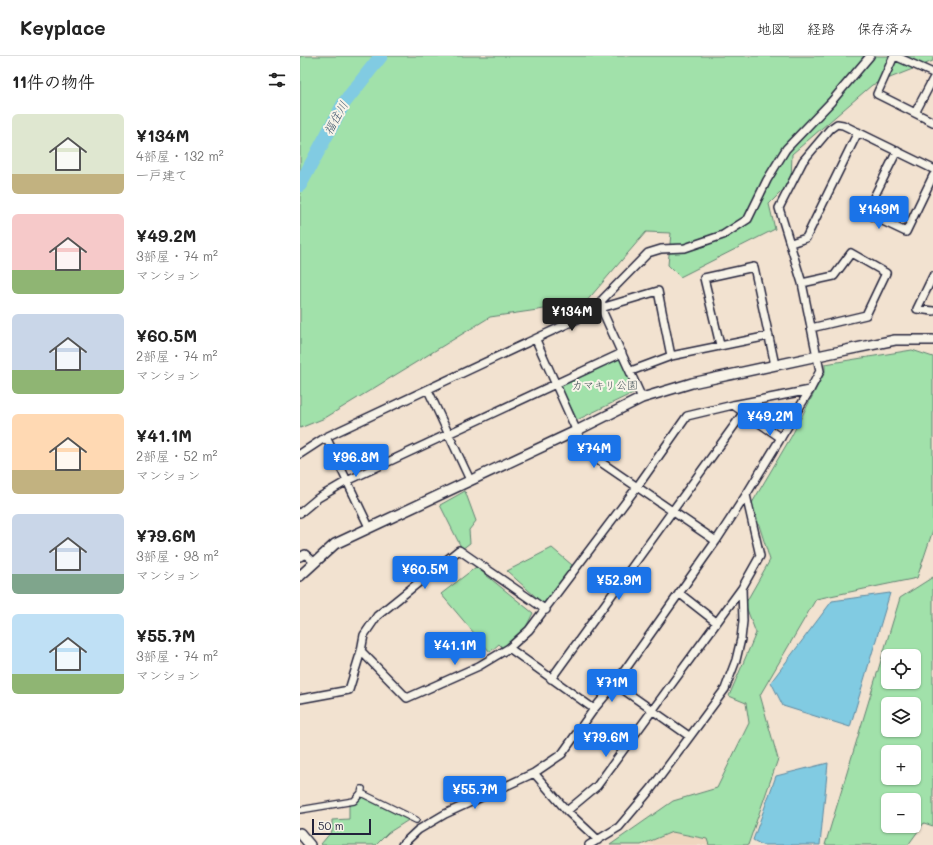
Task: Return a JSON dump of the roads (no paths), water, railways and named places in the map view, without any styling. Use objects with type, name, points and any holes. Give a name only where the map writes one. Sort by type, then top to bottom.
[{"type":"street","points":[[642,398],[601,308],[602,300],[648,253],[661,249],[685,248],[723,235],[748,219],[767,180],[786,149],[831,102],[870,56]]},
{"type":"street","points":[[933,73],[894,56],[877,94],[933,122]]},
{"type":"street","points":[[915,113],[933,79]]},
{"type":"street","points":[[402,845],[418,830],[445,814],[534,773],[562,754],[594,709],[615,684],[716,541],[810,390],[820,371],[802,283],[791,243],[779,208],[803,161],[830,129],[837,124],[843,125],[858,132],[933,169]]},
{"type":"street","points":[[791,243],[806,238],[858,132]]},
{"type":"street","points":[[897,151],[866,213],[906,232],[933,176]]},
{"type":"street","points":[[802,283],[834,276],[851,253],[886,273],[866,315],[811,328]]},
{"type":"street","points":[[720,345],[704,278],[754,267],[775,365]]},
{"type":"street","points":[[933,276],[917,309],[933,311]]},
{"type":"street","points":[[300,454],[326,437],[536,340],[601,308],[658,291],[671,356]]},
{"type":"street","points":[[631,371],[671,356],[769,336]]},
{"type":"street","points":[[536,340],[555,384],[578,430],[579,437],[586,452],[716,541]]},
{"type":"street","points":[[300,576],[335,544],[578,430],[642,398],[692,383],[895,340],[933,340]]},
{"type":"street","points":[[300,513],[318,498],[347,481],[622,353]]},
{"type":"street","points":[[428,390],[470,480]]},
{"type":"street","points":[[361,651],[407,698],[479,666],[509,648],[529,630],[546,610],[599,536],[637,487],[687,416],[733,405],[810,390]]},
{"type":"street","points":[[733,405],[781,438]]},
{"type":"street","points":[[551,679],[744,412]]},
{"type":"street","points":[[326,437],[369,527]]},
{"type":"street","points":[[566,811],[597,786],[742,588],[760,556],[746,495]]},
{"type":"street","points":[[300,699],[349,690],[361,651],[364,635],[377,616],[459,550],[546,610]]},
{"type":"street","points":[[300,556],[305,554],[314,562]]},
{"type":"street","points":[[589,845],[619,827],[651,789],[689,736],[725,690],[736,660],[743,620],[742,588]]},
{"type":"street","points":[[679,593],[716,622]]},
{"type":"street","points":[[509,648],[594,709]]},
{"type":"street","points":[[615,684],[689,736]]},
{"type":"street","points":[[534,773],[566,811],[598,840]]},
{"type":"street","points":[[300,810],[354,801],[362,791],[416,820]]},
{"type":"street","points":[[300,832],[310,845]]},
{"type":"water","points":[[890,593],[850,727],[783,706],[771,682],[832,601]]},
{"type":"water","points":[[828,763],[820,845],[762,845],[753,840],[776,776]]},
{"type":"waterway","name":"福住川","points":[[300,185],[344,103],[381,56]]},
{"type":"park label","name":"カマキリ公園","points":[[605,385]]}]
